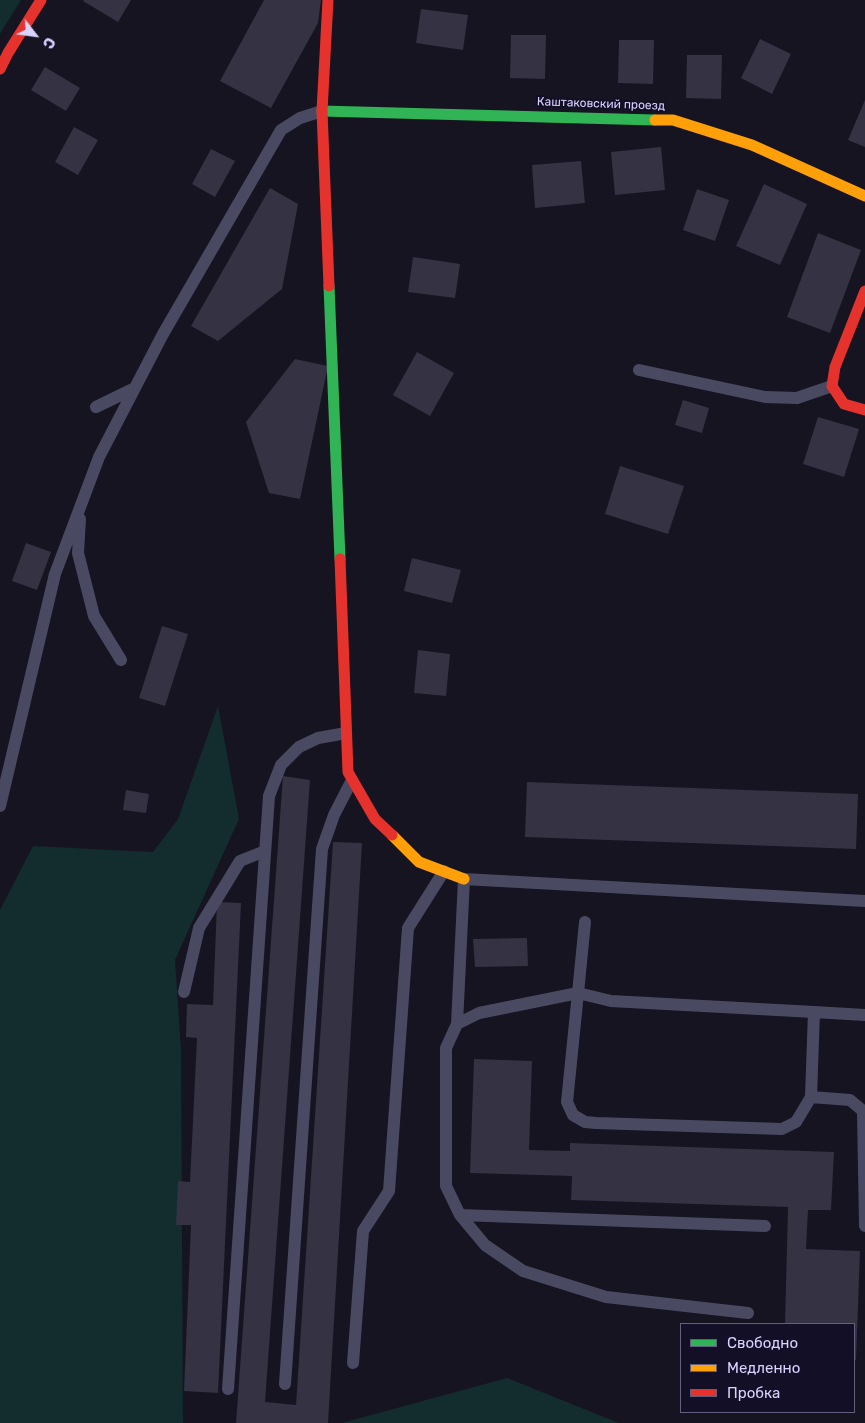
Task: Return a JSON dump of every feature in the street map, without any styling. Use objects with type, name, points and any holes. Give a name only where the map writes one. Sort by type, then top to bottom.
[{"type":"street","points":[[0,69],[41,0]]},
{"type":"street","points":[[328,0],[322,111],[348,772],[375,819],[419,862],[464,879]]},
{"type":"street","name":"Каштаковский проезд","points":[[322,111],[673,120],[752,145],[865,196]]},
{"type":"street","points":[[865,291],[835,367],[832,386],[844,404],[865,410]]},
{"type":"lane","points":[[0,806],[55,574],[100,457],[163,334],[281,130],[300,118],[322,111]]},
{"type":"lane","points":[[639,370],[765,398],[797,398],[832,386]]},
{"type":"lane","points":[[96,407],[135,388]]},
{"type":"lane","points":[[80,507],[78,553],[94,616],[121,660]]},
{"type":"lane","points":[[228,1389],[269,796],[281,765],[299,747],[318,738],[346,733]]},
{"type":"lane","points":[[284,1384],[322,849],[334,815],[352,780]]},
{"type":"lane","points":[[184,992],[199,928],[240,861],[265,850]]},
{"type":"lane","points":[[353,1363],[363,1231],[388,1191],[408,928],[444,871]]},
{"type":"lane","points":[[748,1313],[606,1297],[524,1271],[485,1245],[460,1215],[446,1186],[446,1048],[457,1024],[464,879],[865,901]]},
{"type":"lane","points":[[585,922],[567,1102],[573,1115],[585,1122],[782,1129],[796,1122],[811,1097],[814,1012]]},
{"type":"lane","points":[[457,1024],[479,1013],[578,993],[611,1001],[865,1015]]},
{"type":"lane","points":[[811,1097],[850,1100],[864,1111],[865,1226]]},
{"type":"lane","points":[[460,1215],[766,1226]]},
{"type":"green space","points":[[0,0],[21,0],[0,34]]},
{"type":"green space","points":[[218,706],[239,819],[175,960],[181,1049],[183,1423],[0,1423],[0,910],[33,846],[153,852],[178,819]]},
{"type":"green space","points":[[507,1378],[619,1423],[342,1423]]},
{"type":"building","points":[[84,0],[131,0],[118,22]]},
{"type":"building","points":[[264,0],[321,0],[318,23],[271,108],[220,81]]},
{"type":"building","points":[[421,9],[468,15],[463,50],[416,43]]},
{"type":"building","points":[[511,35],[546,35],[545,79],[510,78]]},
{"type":"building","points":[[760,39],[791,54],[772,94],[741,78]]},
{"type":"building","points":[[619,40],[654,40],[653,84],[618,83]]},
{"type":"building","points":[[687,55],[722,55],[721,99],[686,98]]},
{"type":"building","points":[[45,67],[80,88],[66,111],[31,90]]},
{"type":"building","points":[[865,100],[865,147],[848,140]]},
{"type":"building","points":[[74,127],[98,140],[78,175],[55,162]]},
{"type":"building","points":[[661,147],[665,190],[615,195],[611,152]]},
{"type":"building","points":[[211,149],[235,161],[215,197],[192,184]]},
{"type":"building","points":[[581,161],[585,203],[535,208],[532,165]]},
{"type":"building","points":[[764,184],[807,204],[780,265],[736,246]]},
{"type":"building","points":[[270,188],[298,204],[282,289],[218,341],[191,326]]},
{"type":"building","points":[[697,189],[729,200],[715,241],[683,230]]},
{"type":"building","points":[[818,233],[861,250],[830,333],[787,317]]},
{"type":"building","points":[[413,257],[460,264],[455,298],[408,292]]},
{"type":"building","points":[[417,352],[454,373],[430,416],[393,395]]},
{"type":"building","points":[[295,359],[328,366],[300,499],[269,493],[246,422]]},
{"type":"building","points":[[683,400],[709,408],[702,433],[675,425]]},
{"type":"building","points":[[818,417],[859,429],[844,477],[803,464]]},
{"type":"building","points":[[620,466],[684,486],[668,534],[605,514]]},
{"type":"building","points":[[26,543],[51,552],[37,590],[12,581]]},
{"type":"building","points":[[412,558],[461,570],[452,603],[404,591]]},
{"type":"building","points":[[162,626],[188,634],[165,706],[139,698]]},
{"type":"building","points":[[418,650],[450,654],[446,696],[414,693]]},
{"type":"building","points":[[283,776],[310,780],[265,1402],[296,1405],[333,842],[362,843],[328,1423],[236,1423]]},
{"type":"building","points":[[527,782],[858,794],[856,849],[525,837]]},
{"type":"building","points":[[126,790],[149,794],[146,813],[123,810]]},
{"type":"building","points":[[217,902],[241,903],[218,1393],[184,1391],[191,1225],[176,1225],[178,1181],[190,1182],[197,1038],[186,1037],[187,1004],[213,1005]]},
{"type":"building","points":[[527,938],[528,966],[475,967],[473,939]]},
{"type":"building","points":[[474,1059],[532,1061],[529,1150],[570,1151],[570,1143],[834,1152],[831,1210],[808,1210],[806,1249],[860,1251],[856,1360],[855,1323],[785,1323],[788,1207],[571,1200],[572,1176],[470,1173]]},
{"type":"traffic: fast","points":[[322,111],[655,120]]},
{"type":"traffic: fast","points":[[329,286],[340,559]]},
{"type":"traffic: slow","points":[[655,120],[673,120],[752,145],[865,196]]},
{"type":"traffic: slow","points":[[392,835],[419,862],[464,879]]},
{"type":"traffic: jam","points":[[0,69],[41,0]]},
{"type":"traffic: jam","points":[[328,0],[322,111],[329,286]]},
{"type":"traffic: jam","points":[[865,291],[835,367],[832,386],[844,404],[865,410]]},
{"type":"traffic: jam","points":[[340,559],[348,772],[375,819],[392,835]]}]
